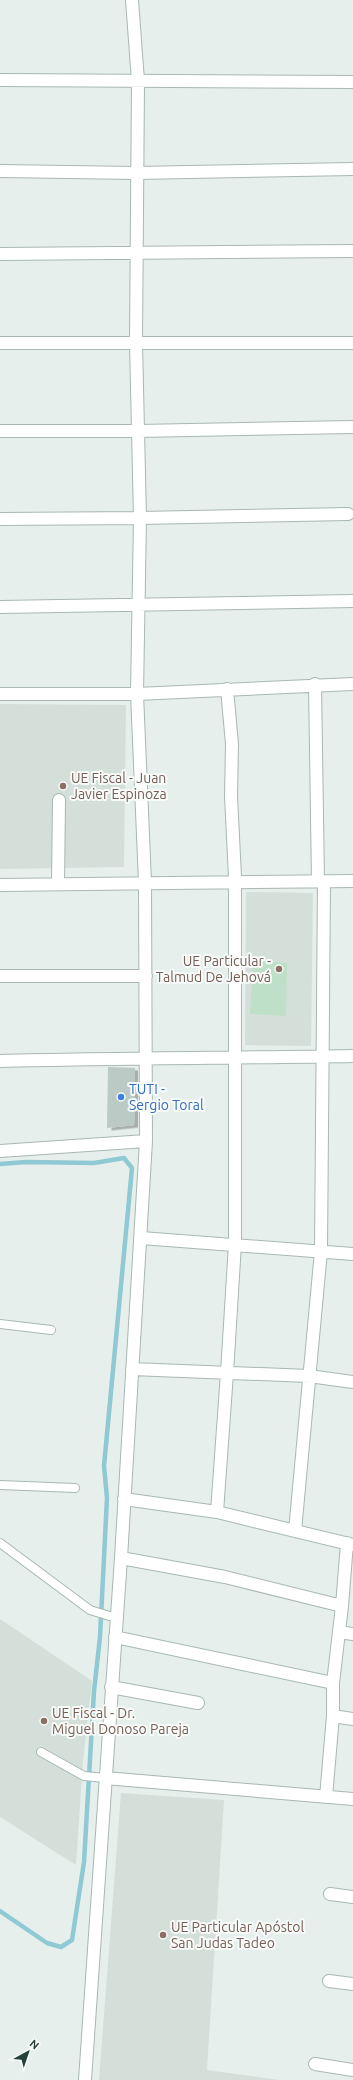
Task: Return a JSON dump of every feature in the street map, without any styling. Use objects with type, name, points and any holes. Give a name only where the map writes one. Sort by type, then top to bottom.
[{"type":"street","points":[[85,2080],[121,1558],[146,1141],[147,1058],[145,882],[137,694],[137,605],[140,518],[136,344],[136,173],[138,81],[132,0]]},
{"type":"street","points":[[0,80],[353,82]]},
{"type":"street","points":[[0,171],[136,173],[353,169]]},
{"type":"street","points":[[0,254],[353,251]]},
{"type":"street","points":[[0,343],[353,343]]},
{"type":"street","points":[[0,431],[138,431],[353,427]]},
{"type":"street","points":[[0,519],[348,514]]},
{"type":"street","points":[[0,607],[353,601]]},
{"type":"street","points":[[0,694],[137,694],[315,684],[353,684]]},
{"type":"street","points":[[295,1530],[321,1251],[321,882],[315,684]]},
{"type":"street","points":[[217,1512],[228,1372],[235,1244],[235,881],[231,796],[232,744],[227,689]]},
{"type":"street","points":[[58,884],[59,800]]},
{"type":"street","points":[[0,885],[145,882],[353,881]]},
{"type":"street","points":[[0,976],[146,976]]},
{"type":"street","points":[[0,1061],[353,1056]]},
{"type":"street","points":[[0,1151],[146,1141]]},
{"type":"street","points":[[141,1238],[353,1254]]},
{"type":"street","points":[[132,1369],[309,1376],[353,1382]]},
{"type":"street","points":[[124,1499],[217,1512],[350,1544],[333,1682],[333,1716],[326,1797]]},
{"type":"street","points":[[121,1558],[225,1577],[342,1606]]},
{"type":"street","points":[[339,1632],[353,1634]]},
{"type":"street","points":[[115,1637],[333,1682]]},
{"type":"street","points":[[111,1687],[198,1703]]},
{"type":"street","points":[[333,1716],[353,1719]]},
{"type":"street","points":[[105,1778],[353,1799]]},
{"type":"street","points":[[330,1894],[353,1897]]},
{"type":"street","points":[[328,1981],[353,1984]]},
{"type":"street","points":[[315,2064],[353,2070]]},
{"type":"lane","points":[[0,1324],[51,1330]]},
{"type":"lane","points":[[0,1485],[75,1488]]},
{"type":"lane","points":[[0,1543],[90,1610],[116,1618]]},
{"type":"lane","points":[[41,1752],[84,1776],[105,1778]]},
{"type":"shaded area","name":"UE Fiscal - Juan Javier Espinoza","points":[[0,704],[126,705],[124,867],[0,869]]},
{"type":"shaded area","name":"UE Particular - Talmud De Jehová","points":[[246,892],[313,893],[311,1046],[245,1045]]},
{"type":"shaded area","name":"UE Fiscal - Dr. Miguel Donoso Pareja","points":[[0,1619],[92,1681],[83,1761],[76,1865],[0,1817]]},
{"type":"shaded area","name":"UE Particular Apóstol San Judas Tadeo","points":[[121,1793],[224,1800],[207,2070],[279,2080],[99,2080]]},
{"type":"green space","points":[[253,960],[287,963],[286,1016],[250,1014]]},
{"type":"building","name":"TUTI - Sergio Toral","points":[[108,1067],[135,1068],[134,1125],[107,1128]]},
{"type":"waterway","points":[[0,1164],[26,1162],[94,1163],[124,1158],[132,1168],[104,1466],[107,1498],[100,1637],[94,1691],[84,1862],[72,1940],[61,1947],[47,1943],[0,1911]]},
{"type":"place","name":"UE Fiscal - Juan Javier Espinoza","points":[[63,786]]},
{"type":"place","name":"UE Particular - Talmud De Jehová","points":[[279,969]]},
{"type":"place","name":"TUTI - Sergio Toral","points":[[121,1097]]},
{"type":"place","name":"UE Fiscal - Dr. Miguel Donoso Pareja","points":[[44,1721]]},
{"type":"place","name":"UE Particular Apóstol San Judas Tadeo","points":[[163,1935]]}]
